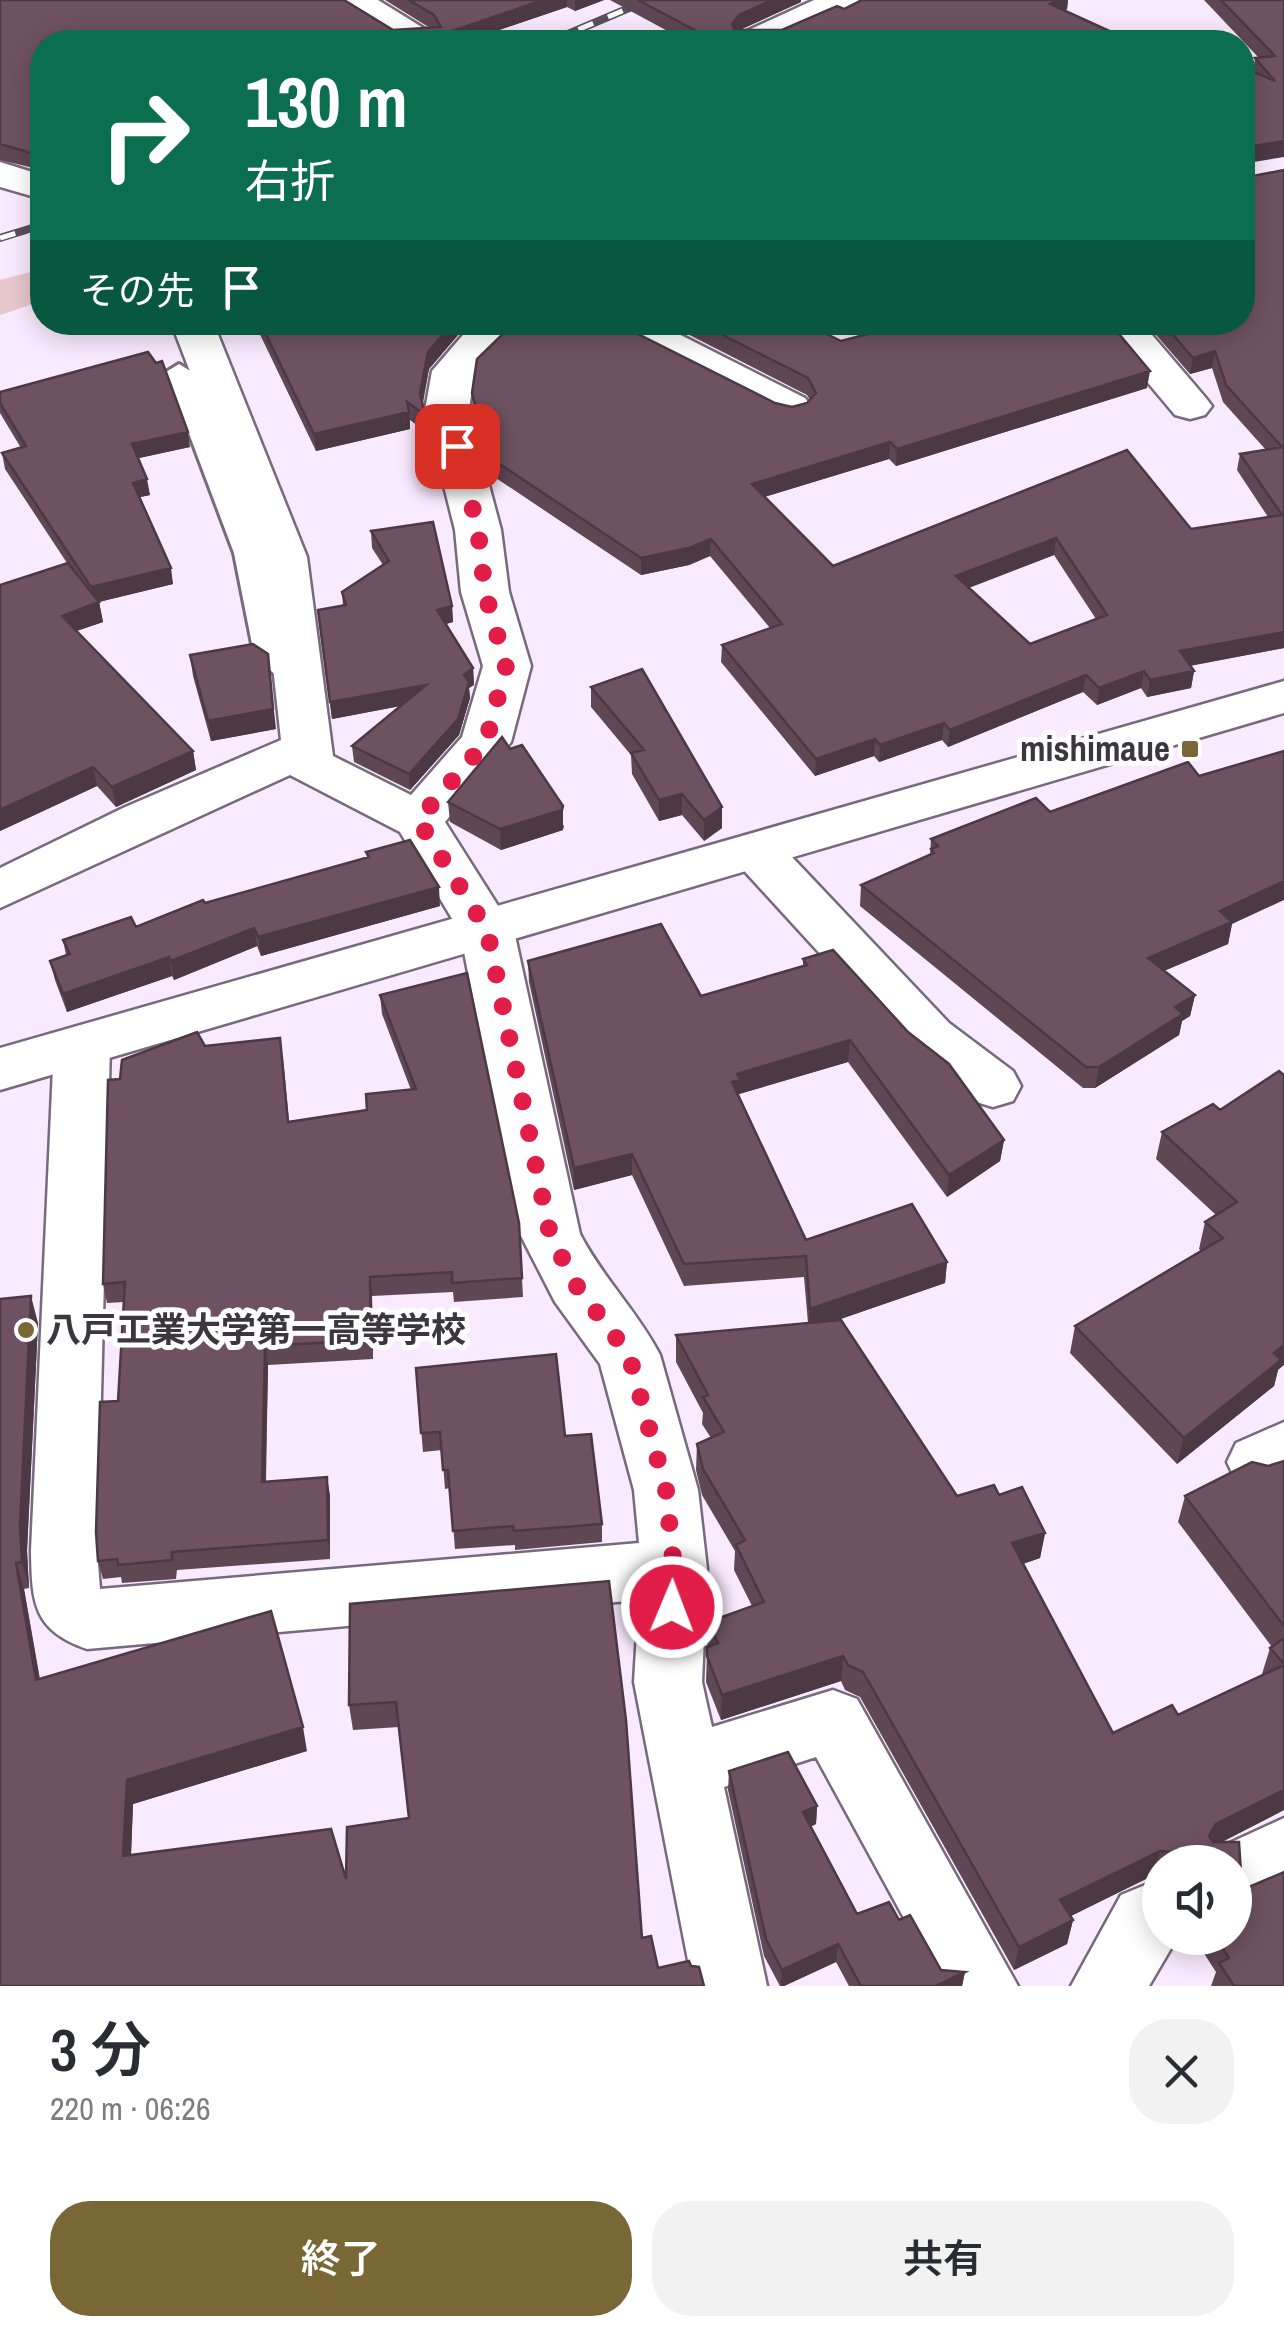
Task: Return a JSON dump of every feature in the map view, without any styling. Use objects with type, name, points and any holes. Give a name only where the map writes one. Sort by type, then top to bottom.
[{"type":"street","points":[[353,0],[401,30]]},
{"type":"street","points":[[779,30],[843,0]]},
{"type":"street","points":[[0,174],[30,183]]},
{"type":"street","points":[[197,335],[284,557],[309,766],[418,820],[487,930],[550,1234],[576,1285],[629,1355],[666,1490],[674,1569],[668,1682],[730,1986]]},
{"type":"street","points":[[418,820],[486,742],[506,666],[485,592],[478,530],[447,410],[452,370],[489,335]]},
{"type":"street","points":[[647,335],[790,406]]},
{"type":"street","points":[[1129,335],[1190,406]]},
{"type":"street","points":[[0,1069],[1284,696]]},
{"type":"street","points":[[0,890],[157,813],[306,748]]},
{"type":"street","points":[[756,851],[929,1037],[992,1086]]},
{"type":"street","points":[[82,1046],[64,1550],[65,1599],[87,1620],[346,1594],[674,1569]]},
{"type":"street","points":[[686,1768],[833,1721],[981,1986]]},
{"type":"street","points":[[1252,1868],[1284,1852]]},
{"type":"street","points":[[1108,1986],[1142,1928]]},
{"type":"lane","points":[[179,372],[248,553],[269,659],[297,676]]},
{"type":"shaded area","points":[[30,272],[30,305],[0,315],[0,280]]},
{"type":"building","points":[[0,0],[344,0],[393,30],[30,30],[30,153],[0,144]]},
{"type":"building","points":[[409,0],[543,0],[455,30],[393,30],[441,27],[434,15]]},
{"type":"building","points":[[638,0],[772,0],[739,15],[732,24],[735,30],[694,30]]},
{"type":"building","points":[[862,0],[1058,0],[1050,4],[1107,30],[782,30],[837,6],[844,9]]},
{"type":"building","points":[[1221,0],[1284,0],[1284,141],[1255,146],[1255,73],[1275,81],[1255,58],[1275,56],[1255,35],[1255,30],[1250,30]]},
{"type":"building","points":[[1284,170],[1284,632],[1180,651],[1194,671],[1150,680],[1144,671],[1099,688],[1086,675],[950,730],[944,723],[880,745],[875,739],[816,759],[722,645],[782,624],[711,539],[641,558],[489,457],[472,393],[477,359],[502,335],[640,335],[775,403],[792,407],[807,403],[816,393],[808,378],[723,335],[829,335],[841,341],[864,335],[1120,335],[1150,371],[897,449],[890,442],[752,484],[833,566],[1127,450],[1191,529],[1282,515],[1240,454],[1282,447],[1226,385],[1215,351],[1193,358],[1173,335],[1255,335],[1255,176]],"holes":[[[1056,538],[1107,615],[1030,644],[956,576]]]},
{"type":"building","points":[[266,335],[443,335],[428,352],[420,393],[425,415],[407,402],[409,412],[314,434]]},
{"type":"building","points":[[148,352],[156,363],[162,361],[188,432],[132,444],[147,479],[133,483],[171,568],[91,587],[2,453],[26,446],[0,403],[0,392]]},
{"type":"building","points":[[433,522],[452,606],[437,610],[473,668],[464,675],[469,682],[458,719],[409,774],[352,746],[426,685],[330,702],[318,610],[346,605],[342,592],[389,561],[371,531]]},
{"type":"building","points":[[68,563],[99,602],[62,616],[193,751],[112,787],[93,767],[0,810],[0,585]]},
{"type":"building","points":[[253,644],[268,654],[273,709],[208,721],[190,655]]},
{"type":"building","points":[[642,669],[722,807],[704,820],[682,794],[659,800],[631,753],[644,750],[591,687]]},
{"type":"building","points":[[502,737],[510,749],[522,745],[562,810],[500,829],[448,802]]},
{"type":"building","points":[[1284,751],[1284,881],[1220,911],[1232,922],[1148,958],[1195,995],[1175,1007],[1183,1014],[1099,1067],[1086,1067],[861,885],[934,853],[931,849],[938,846],[931,839],[1036,798],[1050,812],[1188,762],[1199,776]]},
{"type":"building","points":[[410,840],[439,887],[258,937],[254,928],[171,961],[169,957],[63,994],[50,961],[70,954],[63,940],[131,917],[136,927],[203,900],[205,903],[369,857],[366,852]]},
{"type":"building","points":[[661,924],[701,996],[807,965],[803,959],[833,950],[908,1032],[949,1064],[1004,1140],[949,1175],[850,1040],[737,1074],[740,1080],[732,1082],[806,1240],[912,1204],[947,1262],[810,1309],[806,1256],[684,1264],[632,1154],[574,1168],[528,961]]},
{"type":"building","points":[[467,973],[519,1223],[522,1278],[452,1283],[452,1272],[370,1277],[371,1340],[265,1346],[262,1482],[327,1477],[328,1540],[172,1552],[172,1560],[118,1565],[117,1559],[98,1561],[100,1402],[118,1401],[125,1282],[103,1284],[108,1080],[120,1079],[122,1060],[197,1032],[205,1046],[280,1038],[288,1122],[367,1110],[366,1094],[416,1089],[380,995]]},
{"type":"building","points":[[1279,1071],[1284,1075],[1284,1345],[1274,1353],[1281,1360],[1184,1438],[1075,1326],[1223,1238],[1205,1222],[1237,1202],[1162,1132],[1213,1104],[1220,1110]]},
{"type":"building","points":[[31,1296],[20,1525],[22,1562],[16,1563],[36,1680],[271,1611],[303,1727],[127,1780],[123,1856],[331,1829],[346,1879],[347,1827],[409,1818],[396,1702],[349,1705],[350,1604],[609,1581],[626,1720],[642,1938],[651,1936],[658,1968],[689,1961],[691,1966],[699,1967],[704,1986],[0,1986],[0,1299]]},
{"type":"building","points":[[841,1320],[957,1496],[994,1485],[999,1495],[1022,1487],[1045,1533],[1012,1543],[1113,1733],[1172,1705],[1178,1715],[1284,1665],[1284,1790],[1216,1824],[1209,1836],[1213,1842],[1239,1845],[1142,1845],[1142,1860],[1060,1900],[1073,1920],[1019,1947],[863,1672],[848,1665],[843,1656],[722,1695],[707,1656],[707,1647],[718,1643],[708,1622],[764,1602],[736,1545],[745,1540],[703,1469],[697,1444],[724,1432],[703,1397],[708,1395],[676,1335]]},
{"type":"building","points":[[556,1354],[565,1436],[591,1434],[602,1524],[453,1531],[440,1432],[421,1433],[416,1368]]},
{"type":"building","points":[[1284,1461],[1284,1626],[1185,1496],[1252,1462],[1268,1466]]},
{"type":"building","points":[[1284,1638],[1284,1664],[1270,1648]]},
{"type":"building","points":[[788,1752],[817,1806],[803,1812],[857,1914],[889,1902],[899,1920],[910,1915],[941,1970],[965,1972],[936,1986],[861,1986],[838,1944],[782,1970],[766,1939],[729,1771]]},
{"type":"building","points":[[1284,1872],[1284,1986],[1234,1986],[1219,1963],[1229,1958],[1227,1955],[1252,1955],[1252,1886]]},
{"type":"railway","points":[[577,30],[648,0]]},
{"type":"railway","points":[[0,238],[30,229]]},
{"type":"place","name":"mishimaue","points":[[1190,749]]},
{"type":"place","name":"八戸工業大学第一高等学校","points":[[26,1330]]},
{"type":"route","points":[[457,446],[478,530],[485,592],[501,636],[506,666],[495,720],[486,742],[418,820],[487,930],[550,1234],[576,1285],[629,1355],[666,1490],[674,1569],[672,1607]]}]
